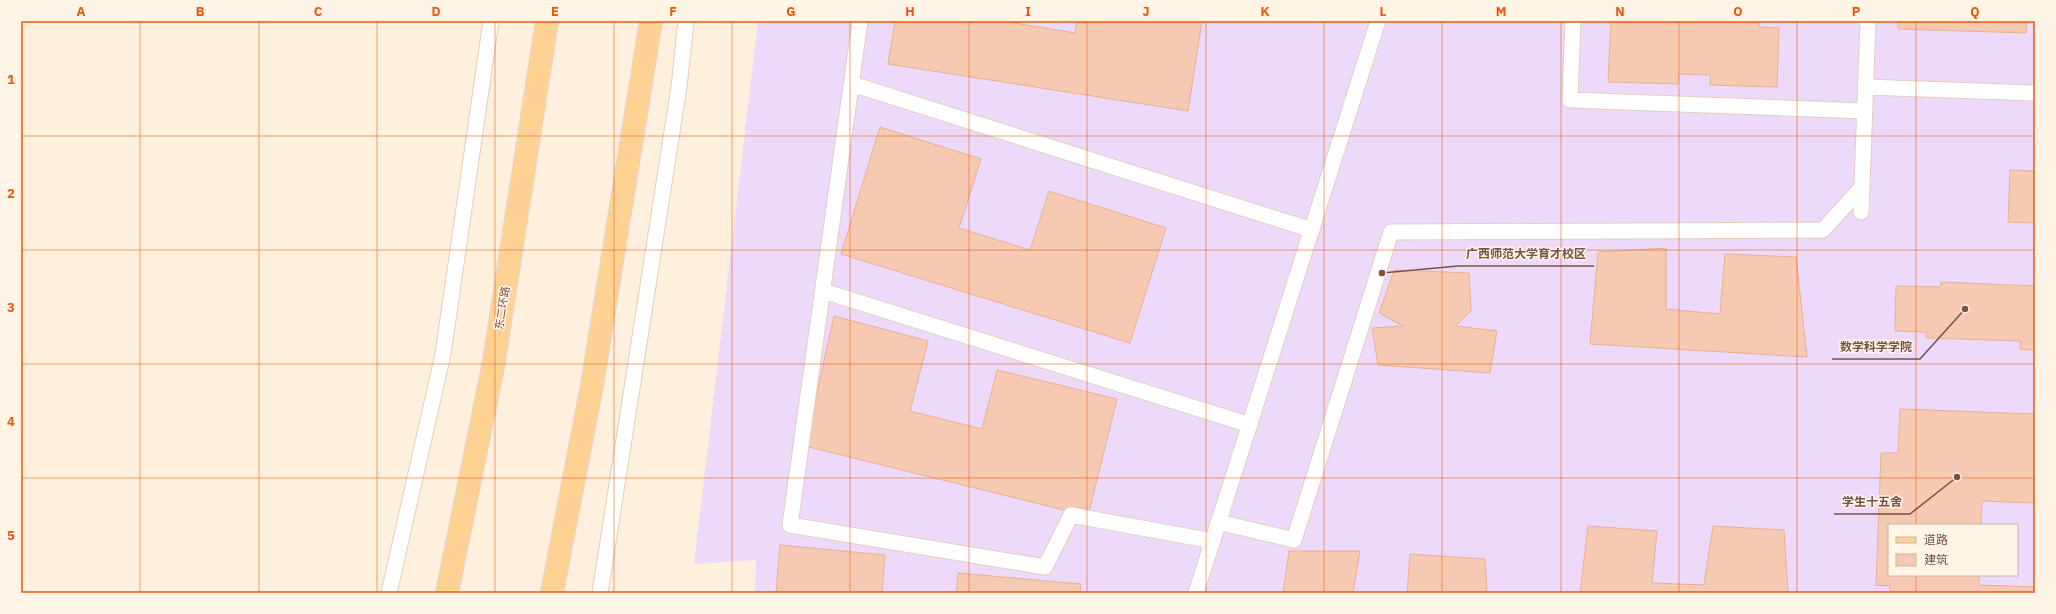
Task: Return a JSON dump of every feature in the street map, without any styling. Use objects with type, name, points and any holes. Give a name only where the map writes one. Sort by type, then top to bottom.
[{"type":"main road","name":"东二环路","points":[[447,593],[492,367],[547,21]]},
{"type":"main road","points":[[552,593],[592,385],[651,21]]},
{"type":"lane","points":[[389,593],[443,354],[491,21]]},
{"type":"lane","points":[[600,593],[679,87],[686,21]]},
{"type":"lane","points":[[860,21],[790,525],[1045,567],[1071,516],[1212,541]]},
{"type":"lane","points":[[1196,593],[1378,21]]},
{"type":"lane","points":[[1573,21],[1570,100],[1865,111]]},
{"type":"lane","points":[[1861,212],[1868,21]]},
{"type":"lane","points":[[852,84],[1312,230]]},
{"type":"lane","points":[[1865,87],[2035,93]]},
{"type":"lane","points":[[1218,522],[1294,540],[1391,232],[1823,230],[1862,187]]},
{"type":"lane","points":[[823,291],[1250,425]]},
{"type":"shaded area","points":[[758,21],[2035,21],[2035,593],[755,593],[756,560],[694,564]]},
{"type":"building","points":[[895,21],[1002,21],[1075,33],[1077,21],[1202,21],[1188,111],[888,64]]},
{"type":"building","points":[[1630,21],[1759,21],[1759,27],[1779,28],[1777,87],[1710,85],[1710,75],[1679,74],[1678,84],[1608,82],[1611,22],[1630,23]]},
{"type":"building","points":[[1898,21],[2027,21],[2026,33],[1898,29]]},
{"type":"building","points":[[880,127],[981,159],[959,228],[1030,250],[1049,191],[1166,228],[1130,343],[841,254]]},
{"type":"building","points":[[2010,170],[2035,171],[2035,223],[2008,222]]},
{"type":"building","points":[[1666,248],[1666,309],[1720,314],[1725,254],[1796,257],[1807,357],[1590,344],[1598,252]]},
{"type":"building","points":[[1394,270],[1469,273],[1471,311],[1456,326],[1497,331],[1490,373],[1378,365],[1372,328],[1403,326],[1379,313]]},
{"type":"building","points":[[1941,282],[2035,286],[2035,350],[2020,349],[2021,341],[1926,338],[1926,332],[1895,331],[1896,286],[1940,287]]},
{"type":"building","points":[[834,316],[928,341],[910,411],[982,429],[997,370],[1117,399],[1088,516],[805,446]]},
{"type":"building","points":[[1900,409],[2035,414],[2035,503],[1982,501],[1981,524],[1888,524],[1888,576],[1979,576],[1979,585],[2035,587],[2035,593],[1890,593],[1890,586],[1876,585],[1881,453],[1898,453]]},
{"type":"building","points":[[1588,526],[1657,531],[1652,583],[1704,585],[1713,526],[1784,530],[1788,593],[1580,593]]},
{"type":"building","points":[[780,545],[885,555],[882,593],[776,593]]},
{"type":"building","points":[[1289,551],[1360,551],[1353,593],[1283,593]]},
{"type":"building","points":[[1410,554],[1485,559],[1487,593],[1407,593]]},
{"type":"building","points":[[958,573],[1081,584],[1080,593],[956,593]]},
{"type":"place","name":"广西师范大学育才校区","points":[[1382,273]]},
{"type":"place","name":"数学科学学院","points":[[1965,309]]},
{"type":"place","name":"学生十五舍","points":[[1957,477]]}]
